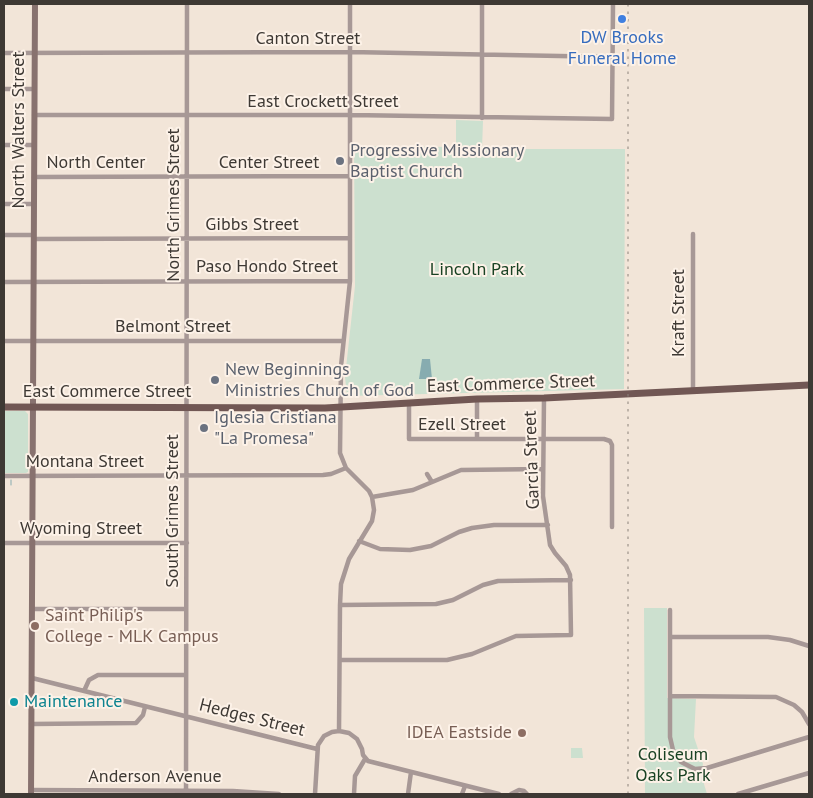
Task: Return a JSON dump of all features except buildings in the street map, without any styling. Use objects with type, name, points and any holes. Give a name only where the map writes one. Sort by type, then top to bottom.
[{"type":"main road","name":"North Walters Street","points":[[31,792],[35,4]]},
{"type":"main road","name":"East Commerce Street","points":[[4,407],[340,406],[809,385]]},
{"type":"street","name":"North Grimes Street","points":[[187,4],[187,407]]},
{"type":"street","points":[[350,4],[350,281],[343,341],[340,453],[346,468],[364,485],[372,497],[374,516],[352,552],[343,574],[340,605],[339,731],[349,733],[357,739],[365,759]]},
{"type":"street","points":[[482,4],[482,118]]},
{"type":"street","points":[[612,57],[613,4]]},
{"type":"street","name":"Canton Street","points":[[4,53],[350,52],[612,57]]},
{"type":"street","name":"East Crockett Street","points":[[34,115],[351,115],[612,119],[612,57]]},
{"type":"street","points":[[4,89],[34,89]]},
{"type":"street","points":[[4,145],[34,145]]},
{"type":"street","name":"North Center","points":[[34,176],[188,177]]},
{"type":"street","name":"Center Street","points":[[188,177],[351,176]]},
{"type":"street","points":[[4,204],[34,204]]},
{"type":"street","name":"Kraft Street","points":[[693,234],[693,391]]},
{"type":"street","name":"Gibbs Street","points":[[4,235],[188,239],[350,238]]},
{"type":"street","name":"Paso Hondo Street","points":[[4,282],[350,281]]},
{"type":"street","name":"Belmont Street","points":[[4,341],[343,341]]},
{"type":"street","name":"Garcia Street","points":[[340,660],[447,660],[472,654],[516,636],[570,635],[571,580],[566,566],[550,546],[543,496],[544,398]]},
{"type":"street","points":[[477,399],[477,439]]},
{"type":"street","name":"Ezell Street","points":[[409,403],[409,439],[604,439],[610,441],[612,444],[612,527]]},
{"type":"street","name":"South Grimes Street","points":[[186,793],[187,407]]},
{"type":"street","name":"Montana Street","points":[[4,476],[323,475],[346,468]]},
{"type":"street","points":[[372,497],[400,494],[460,470],[543,469]]},
{"type":"street","points":[[427,474],[432,482]]},
{"type":"street","points":[[359,541],[380,549],[410,550],[431,546],[459,532],[478,527],[494,525],[548,525]]},
{"type":"street","name":"Wyoming Street","points":[[4,543],[187,543]]},
{"type":"street","points":[[340,605],[436,604],[453,600],[498,581],[571,580]]},
{"type":"street","points":[[32,609],[186,609]]},
{"type":"street","points":[[670,610],[671,743],[676,756],[686,765],[695,769],[707,768],[809,737]]},
{"type":"street","points":[[670,637],[768,637],[790,640],[809,646]]},
{"type":"street","points":[[84,691],[91,678],[98,675],[186,675]]},
{"type":"street","name":"Hedges Street","points":[[32,678],[317,749],[320,740],[324,736],[339,731]]},
{"type":"street","points":[[670,696],[776,697],[786,700],[798,709],[809,724]]},
{"type":"street","points":[[31,724],[136,723],[143,715],[145,707]]},
{"type":"street","points":[[315,794],[317,749]]},
{"type":"street","points":[[365,759],[499,794]]},
{"type":"street","points":[[354,794],[355,776],[365,759]]},
{"type":"street","points":[[408,794],[410,772]]},
{"type":"street","points":[[738,794],[809,773]]},
{"type":"street","points":[[462,794],[464,786]]},
{"type":"street","points":[[511,794],[518,790],[524,791],[527,794]]},
{"type":"street","name":"Anderson Avenue","points":[[31,792],[186,793],[233,791],[279,794]]},
{"type":"green space","name":"Lincoln Park","points":[[456,120],[483,121],[482,149],[625,149],[624,389],[347,396],[345,377],[355,286],[354,146],[456,147]]},
{"type":"green space","points":[[4,411],[25,411],[28,414],[28,472],[26,473],[4,473]]},
{"type":"green space","name":"Coliseum Oaks Park","points":[[644,608],[667,608],[667,698],[696,699],[694,737],[703,764],[701,774],[707,794],[645,794]]},
{"type":"green space","points":[[571,748],[582,748],[583,758],[571,758]]},
{"type":"water","points":[[422,359],[430,359],[432,379],[419,379]]},
{"type":"waterway","points":[[11,480],[11,485]]},
{"type":"railway","points":[[628,4],[628,794]]},
{"type":"place","name":"DW Brooks Funeral Home","points":[[622,19]]},
{"type":"place","name":"Progressive Missionary Baptist Church","points":[[340,161]]},
{"type":"place","name":"New Beginnings Ministries Church of God","points":[[215,380]]},
{"type":"place","name":"Iglesia Cristiana \"La Promesa\"","points":[[204,428]]},
{"type":"place","name":"Saint Philip's College - MLK Campus","points":[[35,626]]},
{"type":"place","name":"Maintenance","points":[[14,702]]},
{"type":"place","name":"IDEA Eastside","points":[[522,733]]}]
